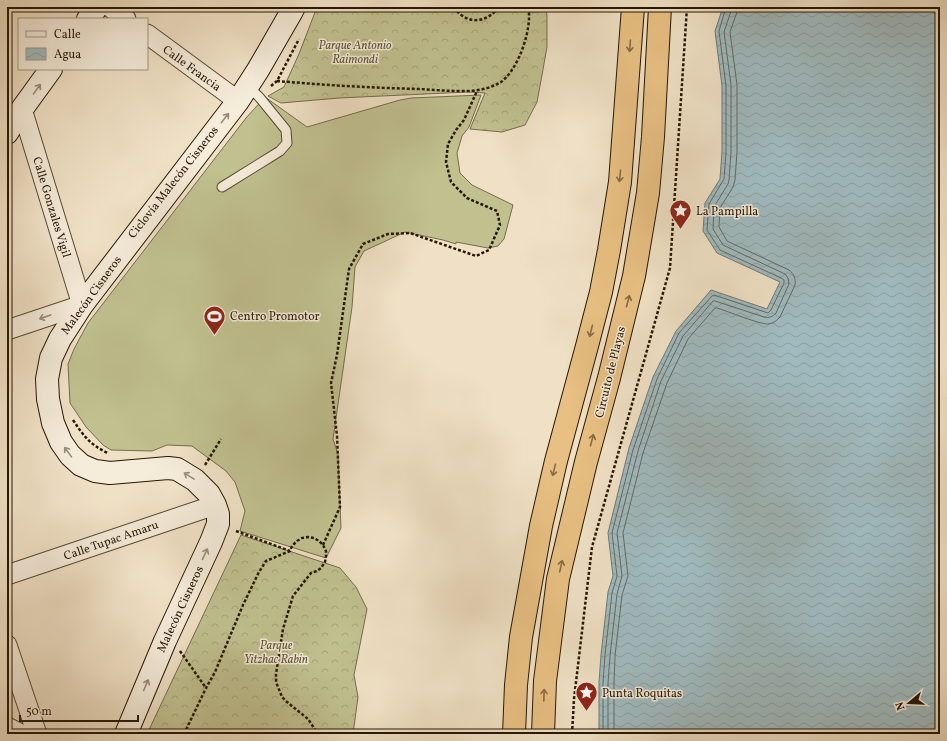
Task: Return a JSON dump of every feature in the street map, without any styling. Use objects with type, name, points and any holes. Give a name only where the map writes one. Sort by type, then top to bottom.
[{"type":"highway","points":[[514,734],[516,685],[521,637],[540,526],[597,307],[609,250],[620,182],[633,7]]},
{"type":"highway","name":"Circuito de Playas","points":[[543,734],[545,681],[558,579],[586,462],[609,378],[634,276],[647,201],[653,137],[660,7]]},
{"type":"street","points":[[89,18],[97,7]]},
{"type":"street","points":[[110,7],[125,18]]},
{"type":"street","name":"Malecón Cisneros","points":[[126,734],[165,641],[211,542],[218,524],[218,514],[209,494],[195,480],[177,469],[168,468],[110,473],[95,471],[80,465],[70,455],[61,442],[53,423],[48,399],[47,379],[51,358],[60,339],[82,305],[248,95],[294,7]]},
{"type":"street","name":"Calle Francia","points":[[148,35],[248,95]]},
{"type":"street","points":[[7,133],[22,109],[50,70]]},
{"type":"street","name":"Calle Gonzales Vigil","points":[[22,109],[82,305]]},
{"type":"street","points":[[7,330],[82,305]]},
{"type":"street","name":"Calle Tupac Amaru","points":[[7,575],[215,505]]},
{"type":"street","points":[[7,644],[37,734]]},
{"type":"street","points":[[7,727],[21,734]]},
{"type":"lane","points":[[222,187],[280,151],[287,142],[286,130],[248,95]]},
{"type":"path","points":[[454,7],[460,15],[468,19],[477,20],[494,14],[499,7]]},
{"type":"path","points":[[248,95],[277,81],[403,89],[476,91],[493,86],[502,81],[510,72],[522,51],[529,19],[528,7],[521,7]]},
{"type":"path","points":[[572,734],[574,699],[592,547],[670,268],[687,7]]},
{"type":"path","points":[[323,545],[340,507],[337,436],[331,383],[337,354],[349,269],[363,244],[388,234],[410,233],[476,256],[489,250],[500,225],[497,211],[467,198],[451,182],[446,162],[448,144],[464,120],[476,91]]},
{"type":"path","points":[[71,413],[73,420],[81,432],[92,444],[112,455]]},
{"type":"path","points":[[205,466],[221,439]]},
{"type":"path","points":[[199,462],[209,470]]},
{"type":"path","points":[[233,537],[236,531],[290,551]]},
{"type":"path","points":[[184,734],[215,672],[243,605],[259,572],[266,561],[290,551],[292,546],[297,541],[308,537],[314,538],[323,545],[326,551],[325,562],[322,568],[311,573],[293,596],[283,629],[276,682],[282,697],[286,702],[308,719],[318,734]]},
{"type":"path","points":[[177,657],[181,652],[206,688]]},
{"type":"green space","name":"Parque Antonio Raimondi","points":[[317,7],[546,7],[547,47],[537,102],[525,125],[502,132],[470,129],[485,93],[468,92],[339,98],[281,103],[268,96],[284,87],[299,54]]},
{"type":"green space","name":"Centro Promotor","points":[[481,95],[469,127],[462,136],[457,153],[460,173],[472,185],[513,205],[504,239],[498,246],[488,248],[456,242],[456,244],[405,232],[364,251],[355,267],[352,307],[333,439],[338,454],[341,528],[326,558],[240,531],[245,511],[235,482],[226,471],[192,446],[167,445],[152,451],[111,450],[103,445],[86,427],[70,403],[68,364],[88,323],[246,118],[265,97],[307,127],[400,100],[411,98]]},
{"type":"green space","name":"Parque Yitzhac Rabin","points":[[241,535],[340,568],[356,587],[367,609],[354,675],[358,697],[353,734],[147,734]]},
{"type":"water","points":[[723,7],[940,7],[940,734],[599,734],[599,682],[601,655],[608,592],[613,576],[608,533],[629,448],[653,377],[676,331],[711,290],[767,309],[780,282],[717,253],[703,231],[705,203],[720,179],[722,151],[722,86],[715,31]]},
{"type":"place","name":"La Pampilla","points":[[680,230]]},
{"type":"place","name":"Centro Promotor","points":[[214,336]]},
{"type":"place","name":"Punta Roquitas","points":[[586,712]]}]
